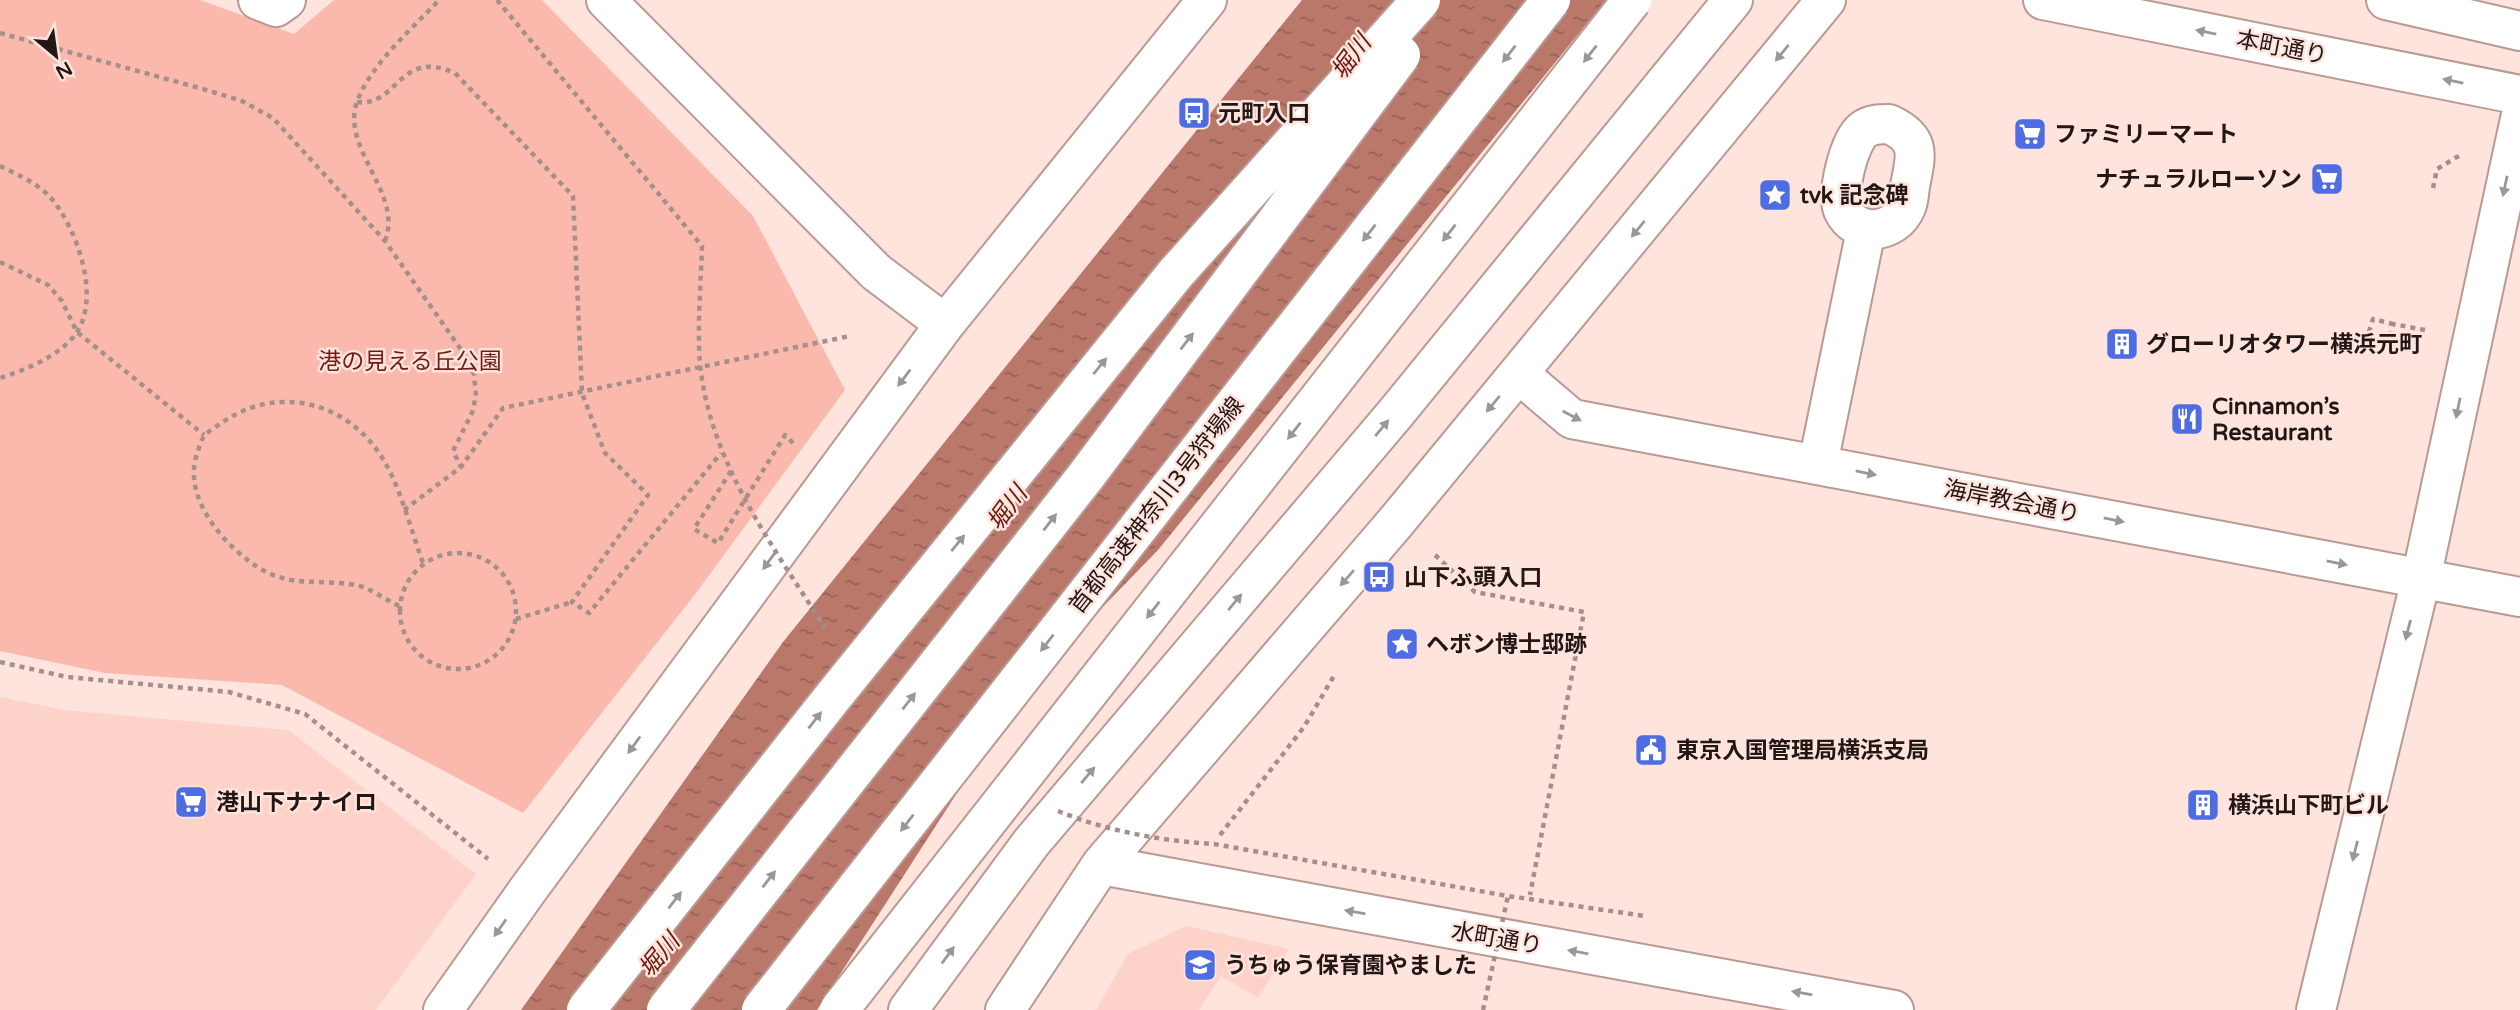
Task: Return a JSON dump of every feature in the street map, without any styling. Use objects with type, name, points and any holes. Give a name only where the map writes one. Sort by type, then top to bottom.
[{"type":"main road","points":[[257,0],[276,7],[286,0]]},
{"type":"main road","points":[[606,0],[876,272],[945,324]]},
{"type":"main road","points":[[443,1010],[527,891],[945,324],[1207,0]]},
{"type":"main road","points":[[586,1010],[832,698],[1176,273],[1421,0]]},
{"type":"main road","points":[[666,1010],[1086,476],[1443,0]]},
{"type":"main road","name":"首都高速神奈川3号狩場線","points":[[761,1010],[1551,0]]},
{"type":"main road","points":[[839,1010],[1632,0]]},
{"type":"main road","points":[[908,1010],[1031,843],[1395,414],[1733,0]]},
{"type":"main road","points":[[1004,1010],[1101,865],[1519,374],[1826,0]]},
{"type":"main road","name":"本町通り","points":[[2043,0],[2520,94]]},
{"type":"main road","points":[[2386,0],[2520,31]]},
{"type":"main road","points":[[2316,1010],[2421,579],[2520,119]]},
{"type":"main road","points":[[1818,464],[1866,230]]},
{"type":"main road","name":"海岸教会通り","points":[[1519,374],[1572,419],[2520,597]]},
{"type":"main road","name":"水町通り","points":[[1101,865],[1894,1010]]},
{"type":"path","points":[[385,241],[390,218],[355,131],[356,102],[377,70],[439,0]]},
{"type":"path","points":[[0,33],[242,101],[273,118],[385,241],[462,351],[474,374],[476,396],[472,414],[453,451],[461,467]]},
{"type":"path","points":[[356,102],[366,103],[376,99],[418,67],[437,65],[455,73],[573,196],[582,393],[606,453],[648,495],[572,602],[516,619]]},
{"type":"path","points":[[2433,188],[2437,169],[2465,152]]},
{"type":"path","points":[[0,166],[19,175],[49,196],[70,226],[85,276],[85,305],[77,332],[64,345],[23,370],[0,378]]},
{"type":"path","points":[[0,262],[48,285],[62,301],[77,332],[204,435]]},
{"type":"path","points":[[2369,332],[2372,319],[2430,331]]},
{"type":"path","points":[[2390,336],[2393,324]]},
{"type":"path","points":[[404,510],[461,467],[503,408],[850,336]]},
{"type":"path","points":[[399,606],[358,585],[295,581],[275,576],[250,562],[220,536],[205,513],[192,470],[204,435],[252,405],[279,400],[314,403],[354,426],[374,446],[389,472],[423,563]]},
{"type":"path","points":[[731,471],[694,529],[718,543],[785,435]]},
{"type":"path","points":[[572,602],[589,613],[721,453]]},
{"type":"path","points":[[1432,552],[1475,592],[1584,612],[1528,905]]},
{"type":"path","points":[[445,553],[471,553],[491,562],[507,578],[515,597],[516,619],[509,639],[495,657],[475,667],[453,669],[431,663],[413,650],[402,631],[399,606],[406,582],[423,563],[445,553]]},
{"type":"path","points":[[0,662],[67,677],[229,692],[305,714],[527,891]]},
{"type":"path","points":[[1213,844],[1304,727],[1337,671]]},
{"type":"path","points":[[1483,1010],[1508,896]]},
{"type":"shaded area","name":"港山下ナナイロ","points":[[0,697],[64,710],[288,730],[476,874],[376,1010],[0,1010]]},
{"type":"shaded area","name":"うちゅう保育園やました","points":[[1186,926],[1289,949],[1258,998],[1221,976],[1199,1010],[1096,1010],[1128,954]]},
{"type":"green space","name":"港の見える丘公園","points":[[0,0],[200,0],[294,34],[334,0],[542,0],[753,216],[845,390],[696,593],[523,813],[282,685],[105,673],[0,651]]},
{"type":"water","name":"堀川","points":[[1302,0],[1606,0],[1158,550],[1026,686],[817,1010],[521,1010],[783,642]]},
{"type":"place","name":"元町入口","points":[[1194,113]]},
{"type":"place","name":"ファミリーマート","points":[[2030,134]]},
{"type":"place","name":"ナチュラルローソン","points":[[2327,179]]},
{"type":"place","name":"tvk 記念碑","points":[[1775,195]]},
{"type":"place","name":"グローリオタワー横浜元町","points":[[2122,344]]},
{"type":"place","name":"Cinnamon’s Restaurant","points":[[2187,419]]},
{"type":"place","name":"山下ふ頭入口","points":[[1379,577]]},
{"type":"place","name":"ヘボン博士邸跡","points":[[1402,644]]},
{"type":"place","name":"東京入国管理局横浜支局","points":[[1651,750]]},
{"type":"place","name":"港山下ナナイロ","points":[[191,802]]},
{"type":"place","name":"横浜山下町ビル","points":[[2203,805]]},
{"type":"place","name":"うちゅう保育園やました","points":[[1200,965]]}]
